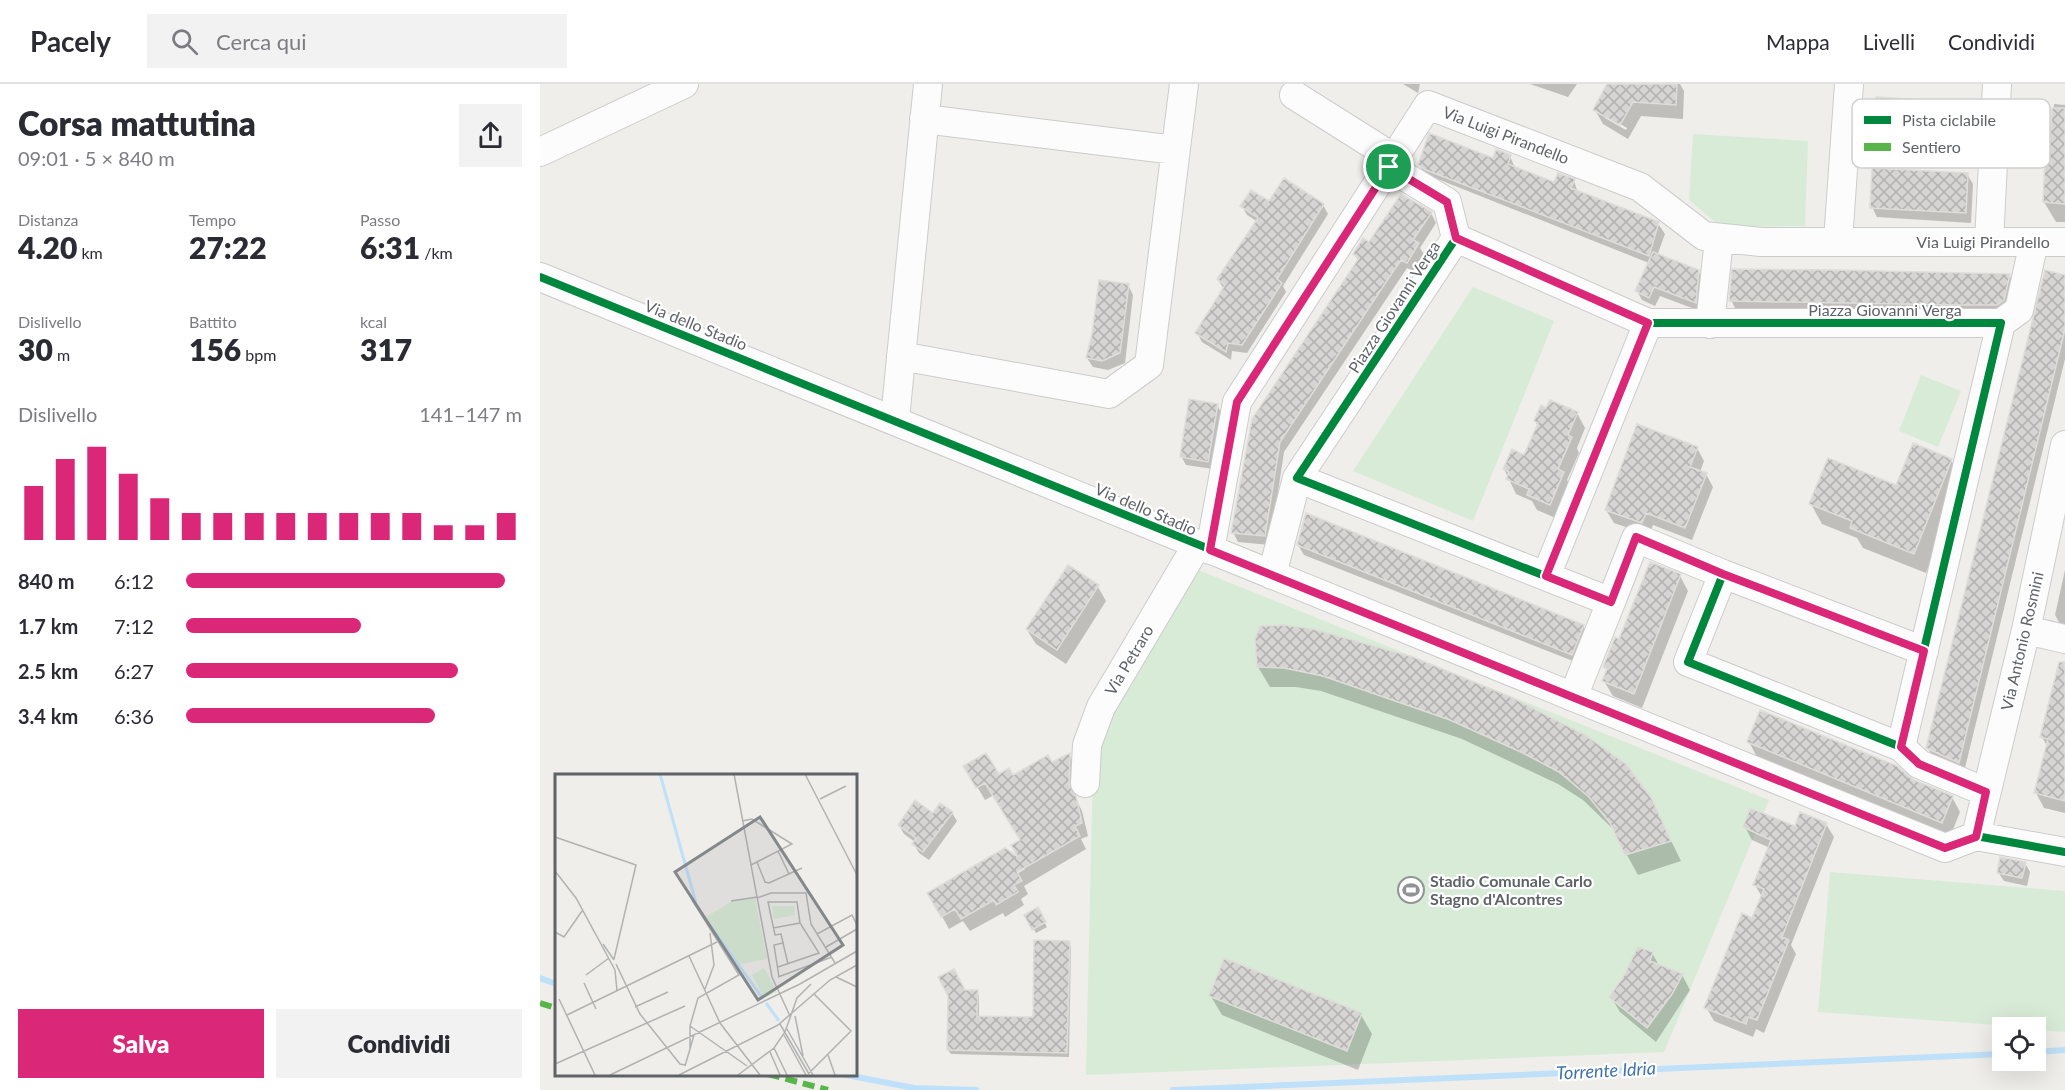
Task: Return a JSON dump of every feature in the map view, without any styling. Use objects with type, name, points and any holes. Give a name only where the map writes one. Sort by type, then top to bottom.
[{"type":"street","points":[[540,152],[684,84]]},
{"type":"street","points":[[901,421],[901,356],[928,84]]},
{"type":"street","points":[[901,356],[1108,394],[1149,365],[1184,84]]},
{"type":"street","points":[[1838,241],[1848,84]]},
{"type":"street","points":[[1996,99],[1997,84]]},
{"type":"street","points":[[1294,95],[1447,202],[1456,238]]},
{"type":"street","name":"Via Luigi Pirandello","points":[[1204,547],[1237,402],[1428,105],[1640,187],[1665,203],[1695,231],[1719,239],[2065,242]]},
{"type":"street","points":[[924,119],[1175,150]]},
{"type":"street","points":[[1989,242],[1993,168]]},
{"type":"street","name":"Piazza Giovanni Verga","points":[[1272,575],[1297,478],[1456,238],[1648,323],[2001,323]]},
{"type":"street","points":[[1710,324],[1719,239]]},
{"type":"street","points":[[1901,747],[2001,323],[2019,310],[2034,242]]},
{"type":"street","name":"Via dello Stadio","points":[[540,277],[901,421],[1272,575],[1945,848],[1976,837]]},
{"type":"street","points":[[1546,576],[1648,323]]},
{"type":"street","name":"Via Antonio Rosmini","points":[[1976,837],[2026,630],[2065,445]]},
{"type":"street","points":[[1297,478],[1611,602]]},
{"type":"street","points":[[1573,697],[1636,537],[1723,574],[1924,651]]},
{"type":"street","name":"Via Petraro","points":[[1085,783],[1087,746],[1101,707],[1204,547]]},
{"type":"street","points":[[1723,574],[1688,662],[1901,747],[1919,764],[1986,792]]},
{"type":"street","points":[[2026,630],[2065,639]]},
{"type":"street","points":[[1976,837],[2065,852]]},
{"type":"green space","points":[[1693,134],[1808,141],[1805,226],[1721,227],[1689,200]]},
{"type":"green space","points":[[1473,287],[1554,321],[1473,521],[1353,471]]},
{"type":"green space","points":[[1921,375],[1961,391],[1938,447],[1899,431]]},
{"type":"green space","name":"Stadio Comunale Carlo Stagno d'Alcontres","points":[[1193,568],[1769,800],[1664,1052],[1086,1075],[1093,767],[1107,713]]},
{"type":"green space","points":[[1830,872],[2065,891],[2065,1032],[2046,1031],[2046,1017],[1992,1017],[1992,1025],[1818,1012]]},
{"type":"building","points":[[1607,84],[1677,84],[1676,105],[1633,102],[1620,125],[1593,110]]},
{"type":"building","points":[[1876,97],[1908,99],[1876,99]]},
{"type":"building","points":[[2052,108],[2065,108],[2065,204],[2043,202],[2045,168],[2050,168]]},
{"type":"building","points":[[1429,133],[1493,158],[1496,149],[1511,155],[1508,164],[1554,182],[1558,173],[1575,179],[1571,188],[1659,222],[1649,256],[1426,170],[1418,165]]},
{"type":"building","points":[[1872,168],[1968,173],[1966,213],[1870,208]]},
{"type":"building","points":[[1284,178],[1324,204],[1277,279],[1282,283],[1242,345],[1228,343],[1226,352],[1195,333],[1225,285],[1217,279],[1258,218],[1240,206],[1251,190],[1269,201]]},
{"type":"building","points":[[1401,194],[1432,212],[1413,240],[1419,243],[1407,263],[1401,260],[1280,442],[1265,536],[1231,533],[1252,419],[1359,258],[1353,254],[1363,238],[1369,242]]},
{"type":"building","points":[[1653,252],[1699,270],[1696,303],[1654,287],[1649,298],[1635,291]]},
{"type":"building","points":[[1732,269],[2010,274],[2004,300],[1997,305],[1729,301]]},
{"type":"building","points":[[2045,270],[2065,275],[2065,329],[1959,763],[1926,748]]},
{"type":"building","points":[[1099,280],[1129,284],[1120,353],[1102,361],[1086,358],[1092,334]]},
{"type":"building","points":[[1189,399],[1218,404],[1208,462],[1180,457]]},
{"type":"building","points":[[1550,400],[1578,412],[1568,435],[1572,437],[1558,469],[1564,472],[1550,505],[1527,495],[1529,489],[1506,479],[1509,472],[1503,469],[1512,449],[1524,455],[1538,423],[1534,421],[1541,405],[1546,408]]},
{"type":"building","points":[[1637,424],[1698,447],[1690,467],[1707,473],[1685,528],[1646,513],[1642,523],[1605,510]]},
{"type":"building","points":[[1913,443],[1952,459],[1914,554],[1850,528],[1852,521],[1809,504],[1828,458],[1896,485]]},
{"type":"building","points":[[1306,513],[1584,625],[1572,655],[1297,545]]},
{"type":"building","points":[[1650,562],[1681,574],[1634,694],[1602,681],[1607,669],[1603,667],[1615,637],[1619,639]]},
{"type":"building","points":[[1068,565],[1099,585],[1057,650],[1026,629]]},
{"type":"building","points":[[1284,625],[1313,629],[1413,657],[1513,698],[1585,735],[1626,764],[1652,799],[1671,841],[1625,855],[1610,823],[1589,797],[1559,772],[1523,753],[1450,720],[1323,676],[1284,668],[1257,667],[1255,639],[1260,626]]},
{"type":"building","points":[[2059,662],[2065,662],[2065,801],[2034,793],[2048,739],[2040,737]]},
{"type":"building","points":[[1760,710],[1897,766],[1912,779],[1953,796],[1942,823],[1747,742]]},
{"type":"building","points":[[986,753],[999,774],[1009,768],[1013,775],[1048,755],[1052,762],[1070,753],[1069,783],[1076,796],[1082,823],[1075,826],[1080,836],[1017,872],[1022,881],[1014,885],[1018,892],[996,905],[994,900],[961,919],[955,909],[941,917],[927,893],[1005,848],[1018,857],[1011,845],[1020,840],[985,783],[976,788],[963,766]]},
{"type":"building","points":[[915,800],[933,813],[940,803],[953,812],[923,852],[912,844],[916,838],[898,825]]},
{"type":"building","points":[[1750,808],[1795,826],[1800,812],[1827,823],[1782,937],[1789,940],[1757,1020],[1748,1017],[1746,1024],[1704,1008],[1742,913],[1752,918],[1764,889],[1753,885],[1771,840],[1743,827]]},
{"type":"building","points":[[2000,857],[2026,862],[2022,878],[1997,873]]},
{"type":"building","points":[[1038,907],[1046,922],[1032,930],[1024,915]]},
{"type":"building","points":[[1034,940],[1070,941],[1067,1053],[947,1050],[948,996],[938,977],[954,969],[965,990],[978,990],[977,1016],[1033,1017]]},
{"type":"building","points":[[1638,947],[1653,952],[1650,961],[1683,974],[1672,994],[1647,1028],[1609,997],[1623,977]]},
{"type":"building","points":[[1224,958],[1362,1013],[1347,1051],[1209,996]]},
{"type":"waterway","name":"Torrente Idria","points":[[540,978],[555,984]]},
{"type":"waterway","name":"Torrente Idria","points":[[2046,1051],[2065,1050]]},
{"type":"waterway","name":"Torrente Idria","points":[[1173,1090],[1992,1054]]},
{"type":"waterway","name":"Torrente Idria","points":[[846,1075],[914,1088],[976,1090]]},
{"type":"marked path","points":[[540,1003],[555,1008]]},
{"type":"marked path","points":[[772,1075],[828,1090]]},
{"type":"cycle path","points":[[1901,747],[2001,323],[1648,323],[1456,238],[1297,478],[1611,602],[1636,538],[1723,574],[1688,662],[1901,747],[1919,764],[1986,792]]},
{"type":"cycle path","points":[[540,277],[1945,848],[1976,836],[2065,852]]},
{"type":"place","name":"Stadio Comunale Carlo Stagno d'Alcontres","points":[[1411,890]]},
{"type":"route","points":[[1389,167],[1447,202],[1456,238],[1648,323],[1546,576],[1611,602],[1636,537],[1723,574],[1924,651],[1901,747],[1919,764],[1986,792],[1976,837],[1945,848],[1210,550],[1237,402],[1389,167]]}]
